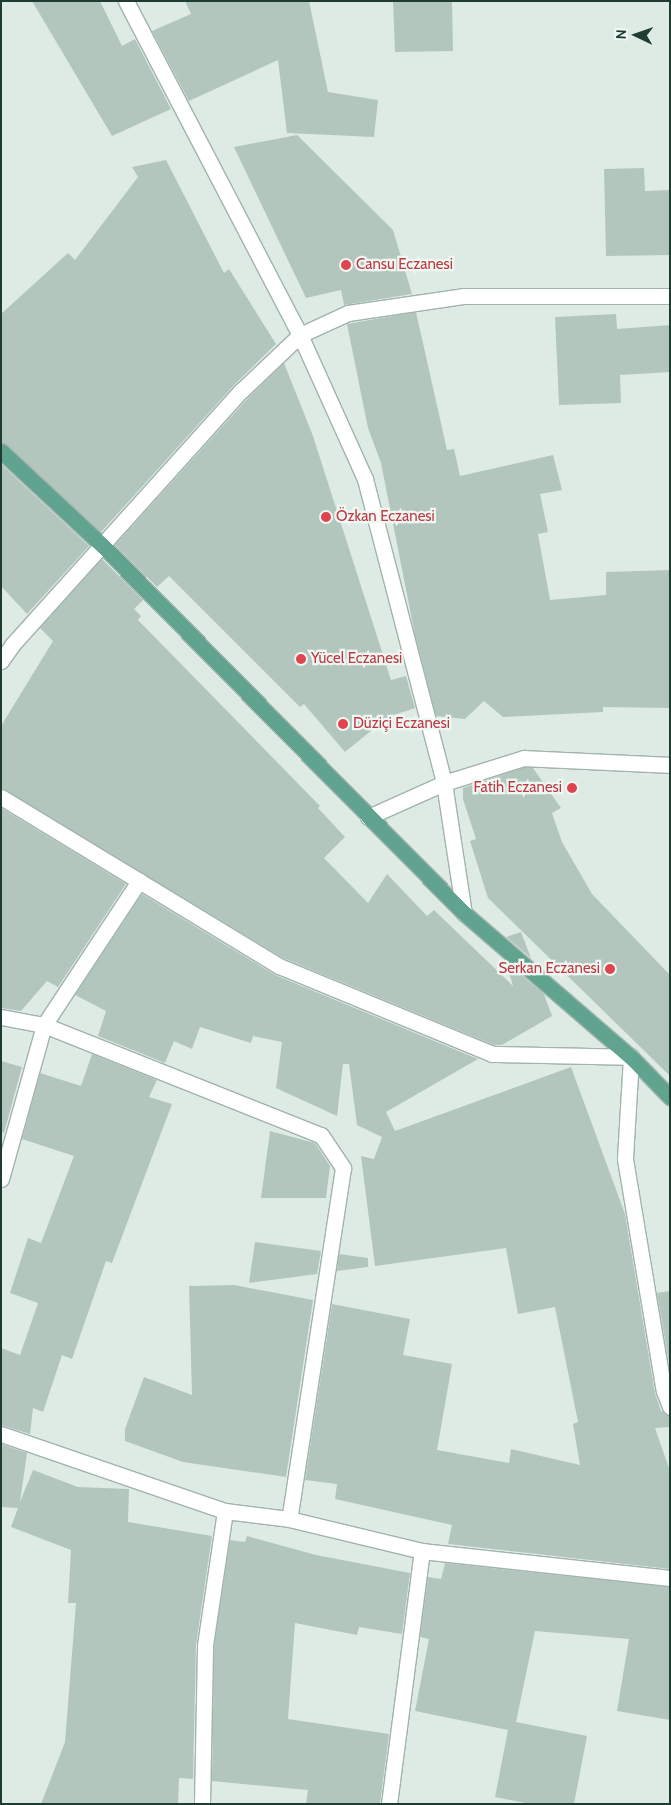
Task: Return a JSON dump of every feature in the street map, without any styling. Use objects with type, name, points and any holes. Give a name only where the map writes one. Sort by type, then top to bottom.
[{"type":"main road","points":[[1,450],[103,546],[464,913],[631,1057],[670,1097]]},
{"type":"street","points":[[126,1],[300,336],[365,479],[444,783],[464,913]]},
{"type":"street","points":[[1,661],[12,644],[103,546],[242,390],[300,336],[348,313],[463,296],[670,296]]},
{"type":"street","points":[[368,817],[444,783],[524,758],[670,765]]},
{"type":"street","points":[[1,797],[279,966],[492,1054],[631,1057],[625,1159],[664,1391],[670,1407]]},
{"type":"street","points":[[1,1179],[44,1025],[139,880]]},
{"type":"street","points":[[1,1017],[44,1025],[321,1135],[343,1168],[290,1519]]},
{"type":"street","points":[[1,1434],[225,1511],[290,1519],[422,1551],[670,1578]]},
{"type":"street","points":[[202,1804],[205,1645],[225,1511]]},
{"type":"street","points":[[389,1804],[422,1551]]},
{"type":"building","points":[[32,1],[100,1],[122,46],[135,39],[171,109],[112,136]]},
{"type":"building","points":[[185,1],[309,1],[328,92],[378,100],[374,137],[287,133],[278,60],[189,101],[152,31],[191,14]]},
{"type":"building","points":[[393,1],[452,1],[453,51],[395,52]]},
{"type":"building","points":[[297,135],[393,230],[412,294],[344,305],[341,290],[306,298],[234,147]]},
{"type":"building","points":[[166,160],[224,273],[229,269],[276,344],[235,384],[101,532],[1,442],[1,314],[68,253],[75,260],[138,177],[132,167]]},
{"type":"building","points":[[644,168],[645,191],[670,190],[670,255],[606,256],[604,169]]},
{"type":"building","points":[[416,312],[447,450],[454,449],[460,476],[553,455],[562,490],[540,494],[548,532],[538,534],[550,600],[606,595],[606,572],[670,570],[670,708],[603,707],[603,712],[503,717],[484,701],[465,719],[436,716],[415,635],[381,463],[368,428],[347,324]]},
{"type":"building","points":[[616,314],[617,329],[670,325],[670,372],[620,375],[621,403],[559,405],[555,317]]},
{"type":"building","points":[[284,363],[313,436],[391,680],[406,676],[415,708],[388,717],[345,752],[304,704],[300,707],[169,576],[157,587],[115,545],[249,397]]},
{"type":"building","points":[[1,464],[89,546],[27,614],[1,586]]},
{"type":"building","points":[[102,559],[143,600],[134,609],[141,616],[138,620],[320,806],[318,808],[345,837],[324,858],[368,903],[387,874],[427,916],[434,910],[513,986],[506,962],[544,994],[552,1016],[502,1045],[494,1045],[283,958],[1,788],[1,726],[53,641],[40,628]]},
{"type":"building","points":[[525,767],[533,768],[561,808],[552,813],[562,842],[592,894],[670,975],[670,1076],[488,898],[470,841],[476,839],[463,799],[463,788]]},
{"type":"building","points":[[1,808],[126,884],[58,987],[47,981],[21,1011],[1,1008]]},
{"type":"building","points":[[142,894],[275,975],[478,1059],[386,1112],[395,1131],[571,1067],[625,1214],[655,1393],[661,1411],[670,1416],[670,1427],[655,1428],[670,1471],[670,1569],[448,1544],[452,1525],[335,1499],[337,1484],[305,1480],[332,1304],[410,1319],[403,1355],[452,1364],[437,1450],[509,1463],[511,1449],[580,1465],[573,1424],[578,1422],[555,1307],[518,1314],[506,1248],[375,1266],[361,1156],[374,1159],[382,1137],[357,1125],[349,1064],[343,1064],[337,1116],[276,1088],[282,1042],[253,1036],[251,1043],[200,1027],[192,1049],[174,1041],[165,1063],[98,1036],[106,1011],[75,995]]},
{"type":"building","points":[[521,932],[531,958],[506,937]]},
{"type":"building","points":[[92,1054],[157,1080],[149,1097],[172,1104],[112,1263],[106,1261],[72,1359],[62,1355],[43,1412],[33,1408],[30,1434],[1,1425],[1,1348],[20,1355],[38,1303],[10,1293],[28,1238],[41,1243],[74,1156],[22,1139],[40,1073],[81,1086]]},
{"type":"building","points":[[1,1061],[22,1067],[4,1133],[1,1132]]},
{"type":"building","points":[[270,1131],[315,1143],[330,1166],[326,1198],[261,1198]]},
{"type":"building","points":[[255,1242],[321,1251],[317,1274],[249,1283]]},
{"type":"building","points":[[339,1254],[368,1258],[368,1267],[337,1271]]},
{"type":"building","points":[[234,1285],[313,1300],[286,1477],[183,1462],[125,1441],[125,1429],[144,1377],[192,1395],[189,1286]]},
{"type":"building","points":[[670,1291],[670,1369],[657,1293]]},
{"type":"building","points":[[1,1444],[27,1453],[20,1502],[33,1470],[78,1487],[129,1489],[128,1522],[212,1536],[196,1645],[193,1779],[179,1778],[178,1804],[41,1804],[65,1742],[76,1603],[68,1603],[71,1550],[11,1527],[18,1508],[1,1507]]},
{"type":"building","points":[[247,1536],[316,1555],[410,1573],[402,1634],[359,1627],[357,1635],[295,1623],[288,1719],[389,1734],[380,1804],[306,1804],[308,1790],[212,1781],[214,1646],[230,1540],[245,1542]]},
{"type":"building","points":[[445,1563],[670,1587],[670,1720],[617,1711],[629,1639],[535,1631],[516,1722],[587,1736],[574,1804],[530,1804],[495,1797],[508,1730],[415,1711],[429,1639],[420,1637],[428,1577],[441,1579]]},
{"type":"place","name":"Cansu Eczanesi","points":[[346,265]]},
{"type":"place","name":"Özkan Eczanesi","points":[[326,517]]},
{"type":"place","name":"Yücel Eczanesi","points":[[301,659]]},
{"type":"place","name":"Düziçi Eczanesi","points":[[343,724]]},
{"type":"place","name":"Fatih Eczanesi","points":[[572,788]]},
{"type":"place","name":"Serkan Eczanesi","points":[[610,969]]}]
